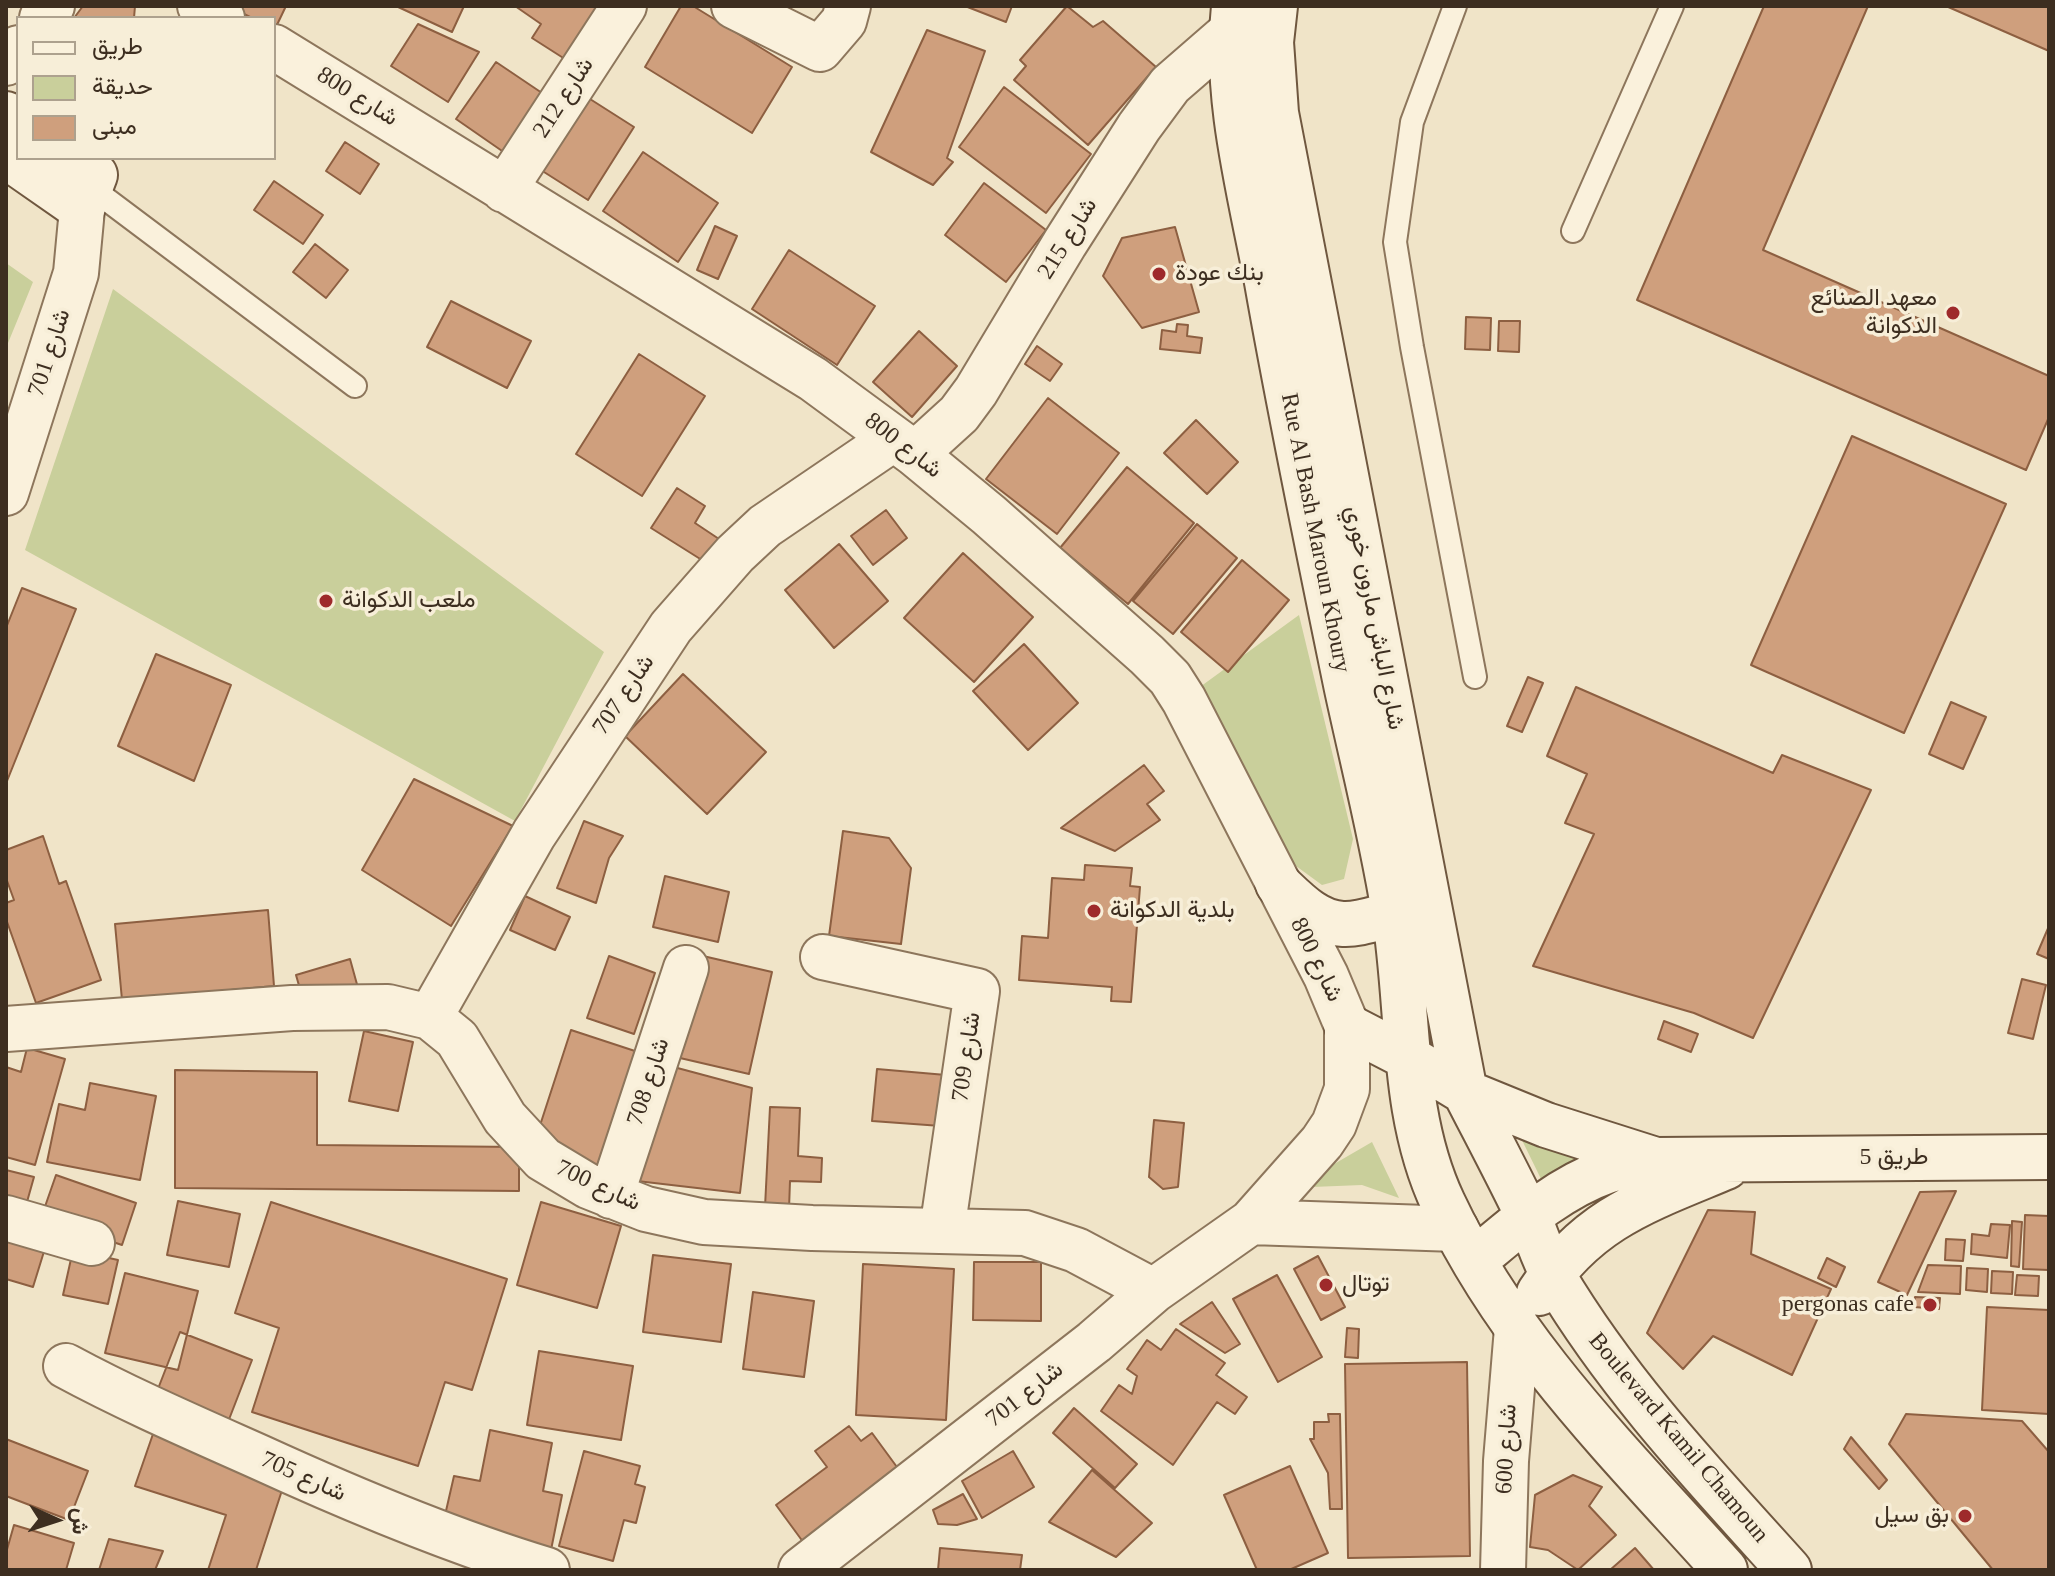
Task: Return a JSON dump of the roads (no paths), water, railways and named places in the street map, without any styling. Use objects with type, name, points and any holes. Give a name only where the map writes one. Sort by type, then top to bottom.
[{"type":"street","points":[[200,6],[218,16]]},
{"type":"street","name":"شارع 212","points":[[504,190],[624,6]]},
{"type":"street","points":[[734,6],[820,49],[844,21],[848,6]]},
{"type":"street","name":"شارع الباش مارون خوري","points":[[1275,6],[1271,42],[1276,113],[1465,1092],[1529,1217]]},
{"type":"street","name":"شارع 215","points":[[904,446],[959,414],[1108,175],[1162,96],[1233,19]]},
{"type":"street","name":"Rue Al Bash Maroun Khoury","points":[[1233,19],[1236,111],[1299,459],[1394,914],[1415,1115],[1424,1156],[1442,1201],[1465,1245]]},
{"type":"street","name":"800 شارع","points":[[276,48],[813,379],[904,446],[1069,585],[1170,678],[1326,976],[1347,1026]]},
{"type":"street","points":[[21,160],[88,178]]},
{"type":"street","name":"شارع 701","points":[[6,493],[76,273],[88,178]]},
{"type":"street","name":"شارع 707","points":[[430,1017],[534,834],[671,627],[735,554],[765,526],[904,446]]},
{"type":"street","points":[[1278,884],[1307,910],[1333,922],[1344,924],[1394,914]]},
{"type":"street","name":"شارع 709","points":[[823,957],[977,991],[942,1231]]},
{"type":"street","name":"شارع 708","points":[[611,1196],[686,968]]},
{"type":"street","name":"شارع 700","points":[[6,1029],[292,1008],[388,1007],[430,1017],[457,1039],[505,1118],[543,1159],[588,1186],[646,1209],[704,1222],[1025,1233],[1076,1250],[1153,1291]]},
{"type":"street","points":[[1347,1026],[1465,1092],[1546,1125],[1656,1160]]},
{"type":"street","name":"شارع 701","points":[[807,1568],[1094,1342],[1153,1291],[1251,1222],[1322,1142],[1334,1124],[1347,1089],[1347,1026]]},
{"type":"street","name":"طريق 5","points":[[1656,1160],[2049,1157]]},
{"type":"street","points":[[1251,1222],[1465,1245],[1529,1217],[1579,1184],[1608,1171],[1656,1160]]},
{"type":"street","points":[[1517,1328],[1552,1273],[1574,1248],[1603,1223],[1627,1209],[1740,1161]]},
{"type":"street","name":"Boulevard Kamil Chamoun","points":[[1529,1217],[1552,1273],[1624,1379],[1711,1484],[1789,1570]]},
{"type":"street","points":[[6,1218],[92,1243]]},
{"type":"street","name":"Boulevard Kamil Chamoun","points":[[1465,1245],[1517,1328],[1553,1378],[1725,1570]]},
{"type":"street","name":"شارع 600","points":[[1503,1570],[1507,1433],[1517,1328]]},
{"type":"street","name":"شارع 705","points":[[66,1366],[116,1392],[426,1530],[547,1570]]},
{"type":"lane","points":[[1455,6],[1412,122],[1395,242],[1475,677]]},
{"type":"lane","points":[[1573,231],[1672,6]]},
{"type":"lane","points":[[88,178],[355,386]]},
{"type":"place","name":"بنك عودة","points":[[1159,274]]},
{"type":"place","name":"معهد الصنائع الدكوانة","points":[[1953,313]]},
{"type":"place","name":"ملعب الدكوانة","points":[[326,601]]},
{"type":"place","name":"بلدية الدكوانة","points":[[1094,911]]},
{"type":"place","name":"توتال","points":[[1326,1285]]},
{"type":"place","name":"pergonas cafe","points":[[1930,1305]]},
{"type":"place","name":"بق سيل","points":[[1965,1516]]}]
